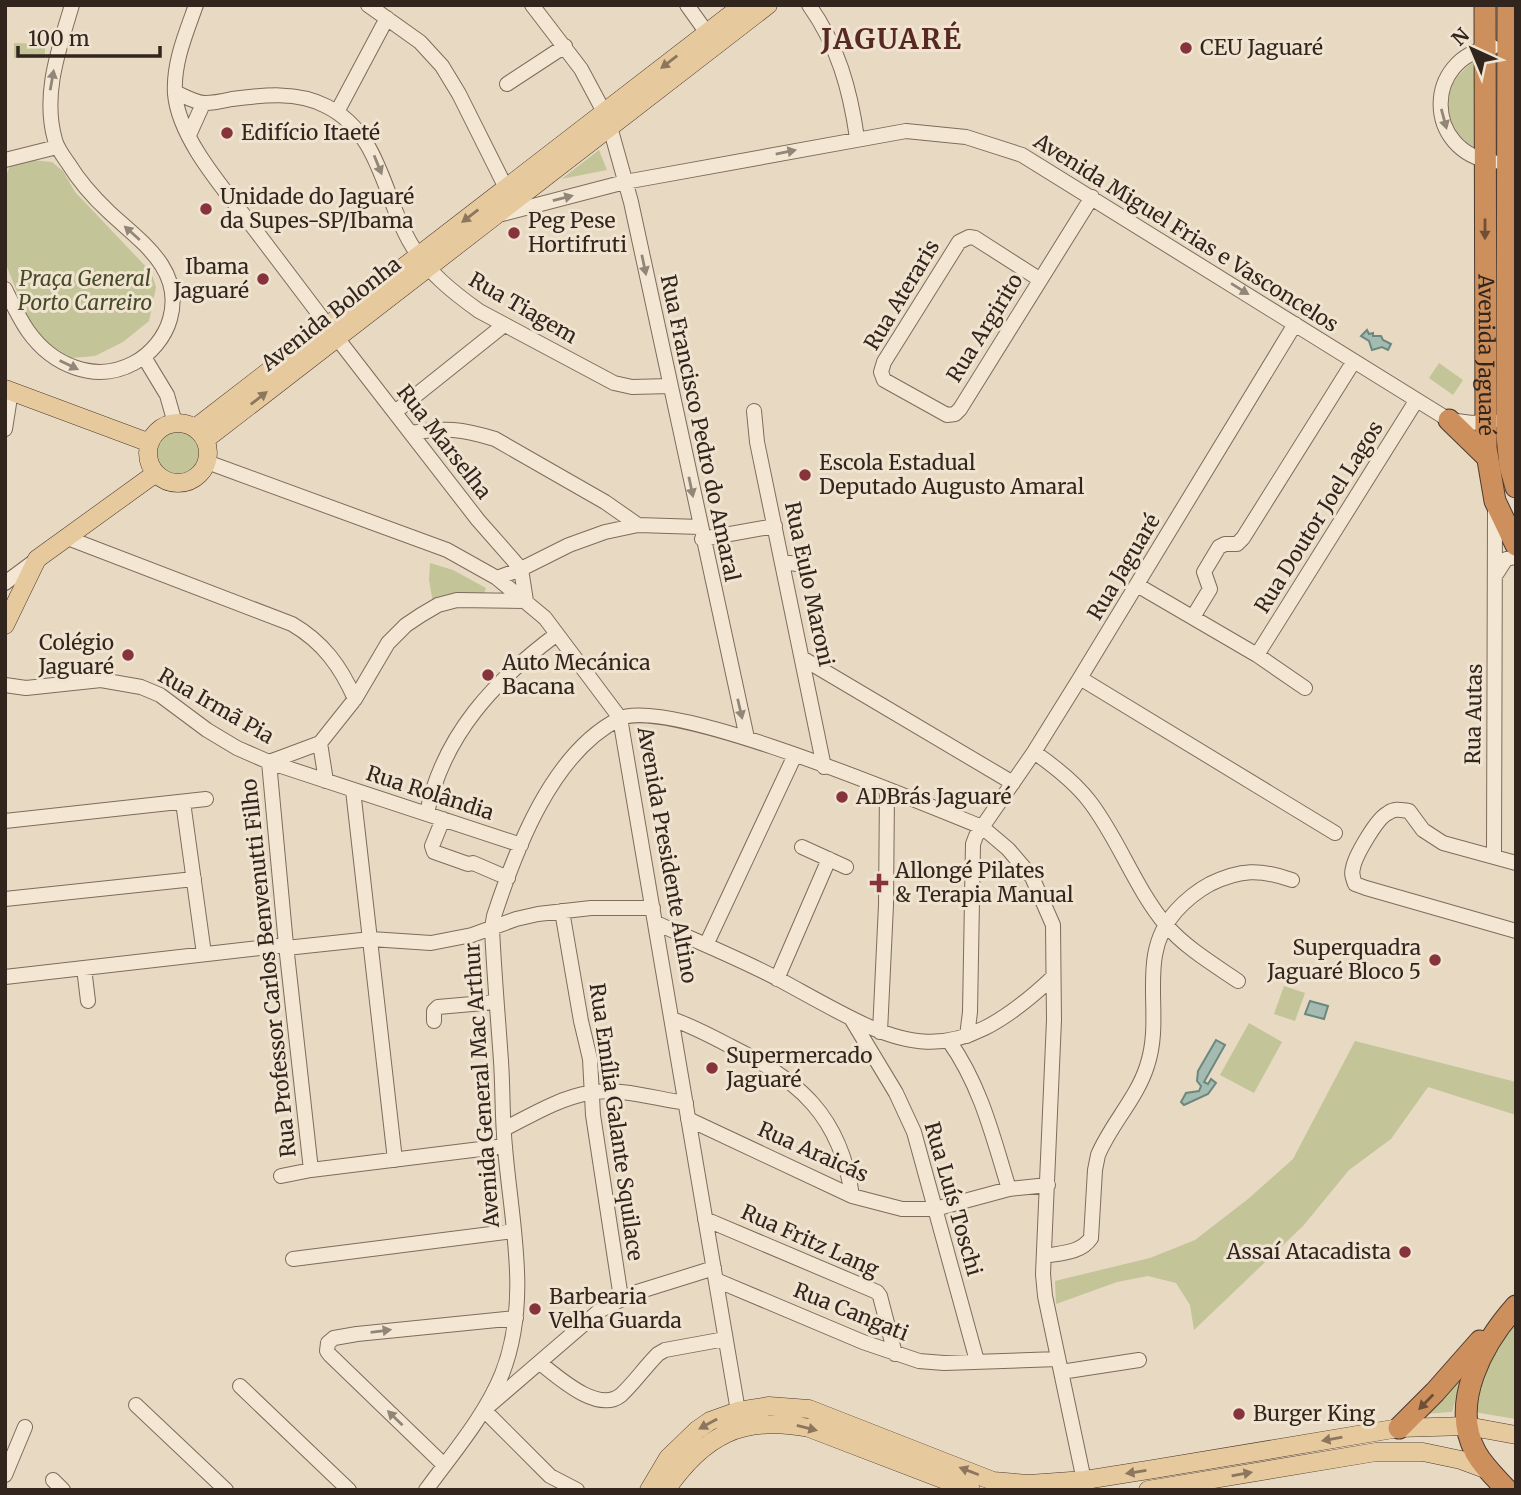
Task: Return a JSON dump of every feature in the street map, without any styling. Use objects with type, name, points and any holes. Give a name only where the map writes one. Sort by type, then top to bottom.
[{"type":"highway","name":"Avenida Jaguaré","points":[[1485,5],[1486,456],[1495,501],[1516,545]]},
{"type":"highway","name":"Avenida Jaguaré","points":[[1508,5],[1512,48],[1507,417],[1508,451],[1515,484]]},
{"type":"highway","points":[[1449,419],[1486,456]]},
{"type":"highway","points":[[1399,1428],[1435,1392],[1516,1299]]},
{"type":"highway","points":[[1507,1490],[1475,1451],[1467,1426],[1469,1393],[1476,1368],[1498,1326],[1516,1306]]},
{"type":"highway","points":[[1488,1470],[1516,1476]]},
{"type":"main road","name":"Avenida Bolonha","points":[[424,261],[497,215],[743,5]]},
{"type":"main road","name":"Avenida Bolonha","points":[[607,120],[768,5]]},
{"type":"main road","name":"Avenida Bolonha","points":[[200,434],[424,261],[517,198]]},
{"type":"main road","points":[[8,390],[150,443]]},
{"type":"main road","points":[[175,423],[186,424],[200,434],[208,447],[207,462],[196,477],[185,482],[166,480],[156,473],[149,459],[150,443],[160,429],[175,423]]},
{"type":"main road","points":[[5,625],[37,559],[156,473]]},
{"type":"main road","points":[[649,1490],[668,1458],[697,1430],[710,1421],[738,1411],[769,1406],[808,1409],[993,1481],[1029,1484],[1085,1485],[1170,1467],[1399,1428],[1467,1426],[1516,1435]]},
{"type":"main road","points":[[666,1490],[682,1467],[712,1440],[746,1428],[785,1423],[809,1427],[947,1486],[971,1490]]},
{"type":"main road","points":[[1170,1467],[1163,1489],[1355,1454],[1389,1451],[1423,1452],[1461,1460],[1488,1470]]},
{"type":"street","points":[[5,289],[28,332],[44,349],[69,366],[92,373],[113,371],[144,357],[157,344],[170,319],[173,294],[169,275],[155,254],[95,198],[57,147],[50,105],[51,84],[72,5]]},
{"type":"street","name":"Rua Marselha","points":[[196,5],[179,53],[175,92],[178,110],[189,135],[216,178],[333,332],[493,538],[521,569]]},
{"type":"street","points":[[368,5],[420,42],[442,66],[517,198]]},
{"type":"street","name":"Rua Francisco Pedro do Amaral","points":[[532,5],[581,69],[607,120],[625,183],[747,738]]},
{"type":"street","points":[[687,5],[707,33]]},
{"type":"street","points":[[809,5],[825,30],[843,70],[858,138]]},
{"type":"street","points":[[337,112],[387,18]]},
{"type":"street","points":[[507,84],[565,46]]},
{"type":"street","points":[[1511,161],[1485,161],[1467,154],[1453,141],[1444,124],[1440,105],[1443,86],[1452,69],[1467,56],[1485,48],[1512,48]]},
{"type":"street","points":[[175,92],[203,104],[189,135]]},
{"type":"street","name":"Rua Tiagem","points":[[203,104],[245,97],[286,95],[314,100],[337,112],[355,128],[370,148],[393,209],[409,240],[424,261],[459,297],[504,325],[614,383],[632,387],[670,386]]},
{"type":"street","name":"Avenida Miguel Frias e Vasconcelos","points":[[517,198],[625,183],[906,131],[965,137],[1022,155],[1449,419],[1472,423],[1507,417]]},
{"type":"street","points":[[5,160],[57,147]]},
{"type":"street","name":"Rua Argirito","points":[[884,380],[947,415],[960,409],[1091,197]]},
{"type":"street","name":"Rua Ateraris","points":[[884,380],[881,372],[884,362],[959,242],[969,237],[975,239],[1039,279]]},
{"type":"street","name":"Rua Jaguaré","points":[[967,1036],[973,844],[1080,678],[1295,324]]},
{"type":"street","points":[[395,412],[504,325]]},
{"type":"street","points":[[144,357],[167,394],[175,423]]},
{"type":"street","points":[[1193,617],[1209,591],[1204,572],[1219,547],[1224,544],[1237,544],[1243,538],[1354,361]]},
{"type":"street","points":[[5,429],[8,390]]},
{"type":"street","name":"Rua Doutor Joel Lagos","points":[[1257,655],[1416,401]]},
{"type":"street","name":"Rua Eulo Maroni","points":[[754,411],[756,434],[824,767]]},
{"type":"street","points":[[411,433],[439,428],[455,429],[495,439],[605,502],[638,525]]},
{"type":"street","name":"Avenida Presidente Altino","points":[[207,462],[447,550],[497,578],[545,618],[620,718],[738,1411]]},
{"type":"street","points":[[1495,501],[1515,484]]},
{"type":"street","name":"Rua Autas","points":[[1494,856],[1497,573],[1495,501]]},
{"type":"street","points":[[497,578],[580,540],[638,525],[701,533],[775,526]]},
{"type":"street","points":[[65,537],[292,624],[320,643],[345,676],[355,699]]},
{"type":"street","points":[[1497,573],[1506,559],[1516,557]]},
{"type":"street","points":[[5,583],[37,559]]},
{"type":"street","points":[[783,562],[804,565]]},
{"type":"street","points":[[326,780],[320,743],[355,699],[388,643],[421,615],[457,600],[526,601],[521,569]]},
{"type":"street","points":[[1137,585],[1257,655],[1305,688]]},
{"type":"street","points":[[426,813],[431,790],[453,741],[481,700],[557,634]]},
{"type":"street","points":[[802,658],[1013,783]]},
{"type":"street","points":[[1080,678],[1335,833]]},
{"type":"street","name":"Rua Irmã Pia","points":[[5,695],[26,688],[101,680],[141,687],[160,695],[207,730],[237,748],[270,762],[320,743]]},
{"type":"street","name":"Rua Irmã Pia","points":[[5,685],[26,688]]},
{"type":"street","points":[[620,718],[649,715],[675,719],[747,738],[887,789],[982,827],[1008,849],[1032,877],[1053,925],[1045,1296],[1085,1485]]},
{"type":"street","name":"Avenida General Mac Arthur","points":[[426,1490],[484,1410],[502,1373],[516,1318],[519,1283],[505,1146],[492,928],[521,845],[553,779],[579,750],[620,718]]},
{"type":"street","points":[[1034,752],[1056,768],[1090,801],[1166,924],[1189,947],[1238,981]]},
{"type":"street","points":[[706,945],[795,755]]},
{"type":"street","name":"Rua Rolândia","points":[[270,762],[521,845]]},
{"type":"street","name":"Rua Professor Carlos Benvenutti Filho","points":[[270,762],[286,947],[311,1170]]},
{"type":"street","points":[[880,1032],[886,905],[887,789]]},
{"type":"street","points":[[354,790],[395,1160]]},
{"type":"street","points":[[5,821],[206,799]]},
{"type":"street","points":[[183,802],[204,954]]},
{"type":"street","points":[[1516,863],[1443,843],[1423,830],[1409,811],[1398,809],[1387,813],[1377,823],[1353,866],[1352,877],[1356,884],[1366,888],[1516,931]]},
{"type":"street","points":[[443,818],[432,846],[434,852],[468,864],[473,863],[508,878]]},
{"type":"street","points":[[802,847],[846,867]]},
{"type":"street","points":[[777,979],[829,859]]},
{"type":"street","points":[[1044,1256],[1075,1250],[1087,1244],[1091,1238],[1098,1155],[1147,1066],[1153,1026],[1154,952],[1166,924],[1196,892],[1230,876],[1257,871],[1293,880]]},
{"type":"street","points":[[5,899],[194,879]]},
{"type":"street","points":[[5,977],[204,954],[371,939],[431,943],[472,935],[516,919],[562,911],[620,907],[654,915],[706,945],[851,1018],[901,1040],[949,1041],[967,1036],[1000,1020],[1022,1005],[1053,977]]},
{"type":"street","name":"Rua Emília Galante Squilace","points":[[562,911],[590,1059],[591,1092],[621,1298]]},
{"type":"street","points":[[83,968],[89,1001]]},
{"type":"street","points":[[434,1021],[434,1012],[438,1007],[495,1002]]},
{"type":"street","name":"Rua Luís Toschi","points":[[851,1018],[904,1107],[914,1132],[977,1361]]},
{"type":"street","points":[[672,1019],[760,1061],[803,1091],[824,1118],[839,1146],[849,1176],[852,1196]]},
{"type":"street","points":[[949,1041],[962,1060],[985,1108],[1009,1189]]},
{"type":"street","points":[[504,1129],[556,1103],[591,1092],[621,1093],[686,1103]]},
{"type":"street","name":"Rua Araicás","points":[[688,1119],[852,1196],[902,1209],[935,1209],[1009,1189],[1048,1185]]},
{"type":"street","points":[[281,1177],[311,1170],[505,1146]]},
{"type":"street","name":"Rua Fritz Lang","points":[[705,1219],[877,1292],[895,1354]]},
{"type":"street","points":[[293,1259],[514,1231]]},
{"type":"street","points":[[577,1490],[550,1476],[484,1410],[591,1317],[621,1298],[715,1274]]},
{"type":"street","name":"Rua Cangati","points":[[715,1274],[895,1354],[919,1361],[1059,1365],[1139,1360]]},
{"type":"street","points":[[444,1465],[330,1355],[327,1351],[328,1343],[334,1338],[516,1318]]},
{"type":"street","points":[[540,1363],[585,1395],[610,1401],[620,1396],[657,1354],[665,1350],[725,1339]]},
{"type":"street","points":[[240,1386],[349,1490]]},
{"type":"street","points":[[136,1405],[226,1490]]},
{"type":"street","points":[[5,1475],[26,1427]]},
{"type":"green space","points":[[14,43],[45,44],[45,58],[14,58]]},
{"type":"green space","points":[[1475,60],[1477,149],[1457,131],[1448,104],[1454,82]]},
{"type":"green space","points":[[599,150],[607,170],[561,179],[564,177]]},
{"type":"green space","name":"Praça General Porto Carreiro","points":[[31,160],[52,162],[63,171],[75,192],[151,272],[156,287],[149,321],[123,342],[95,356],[71,358],[46,342],[28,319],[5,262],[5,178],[10,166]]},
{"type":"green space","points":[[1439,363],[1463,380],[1453,395],[1429,378]]},
{"type":"green space","points":[[178,429],[194,436],[201,452],[194,468],[178,475],[162,468],[155,452],[162,436]]},
{"type":"green space","points":[[430,563],[453,570],[486,588],[484,593],[442,599],[433,603],[429,580]]},
{"type":"green space","points":[[1284,986],[1305,993],[1295,1021],[1274,1014]]},
{"type":"green space","points":[[1249,1023],[1282,1042],[1254,1093],[1220,1075]]},
{"type":"green space","points":[[1355,1041],[1516,1082],[1516,1115],[1428,1087],[1391,1139],[1349,1170],[1303,1226],[1194,1330],[1190,1305],[1176,1283],[1148,1276],[1117,1282],[1056,1304],[1055,1281],[1150,1258],[1195,1240],[1248,1199],[1293,1159]]},
{"type":"green space","points":[[1516,1311],[1516,1419],[1474,1412],[1475,1387]]},
{"type":"green space","points":[[1476,1350],[1460,1385],[1452,1412],[1423,1414]]},
{"type":"shaded area","points":[[1367,330],[1369,334],[1381,336],[1391,344],[1388,350],[1382,347],[1372,350],[1369,341],[1361,336]]},
{"type":"shaded area","points":[[1310,1001],[1328,1006],[1324,1019],[1305,1014]]},
{"type":"shaded area","points":[[1216,1040],[1225,1045],[1204,1082],[1208,1084],[1211,1079],[1216,1083],[1208,1094],[1184,1105],[1181,1102],[1186,1093],[1199,1091],[1201,1086],[1197,1081],[1198,1071]]},
{"type":"place","name":"CEU Jaguaré","points":[[1186,48]]},
{"type":"place","name":"Edifício Itaeté","points":[[227,133]]},
{"type":"place","name":"Unidade do Jaguaré da Supes-SP/Ibama","points":[[206,209]]},
{"type":"place","name":"Peg Pese Hortifruti","points":[[514,233]]},
{"type":"place","name":"Ibama Jaguaré","points":[[263,279]]},
{"type":"place","name":"Escola Estadual Deputado Augusto Amaral","points":[[805,475]]},
{"type":"place","name":"Colégio Jaguaré","points":[[128,655]]},
{"type":"place","name":"Auto Mecánica Bacana","points":[[488,675]]},
{"type":"place","name":"ADBrás Jaguaré","points":[[842,797]]},
{"type":"place","name":"Allongé Pilates & Terapia Manual","points":[[879,883]]},
{"type":"place","name":"Superquadra Jaguaré Bloco 5","points":[[1435,960]]},
{"type":"place","name":"Supermercado Jaguaré","points":[[712,1068]]},
{"type":"place","name":"Assaí Atacadista","points":[[1405,1252]]},
{"type":"place","name":"Barbearia Velha Guarda","points":[[535,1309]]},
{"type":"place","name":"Burger King","points":[[1239,1414]]},
{"type":"district","name":"JAGUARÉ","points":[[892,39]]}]
